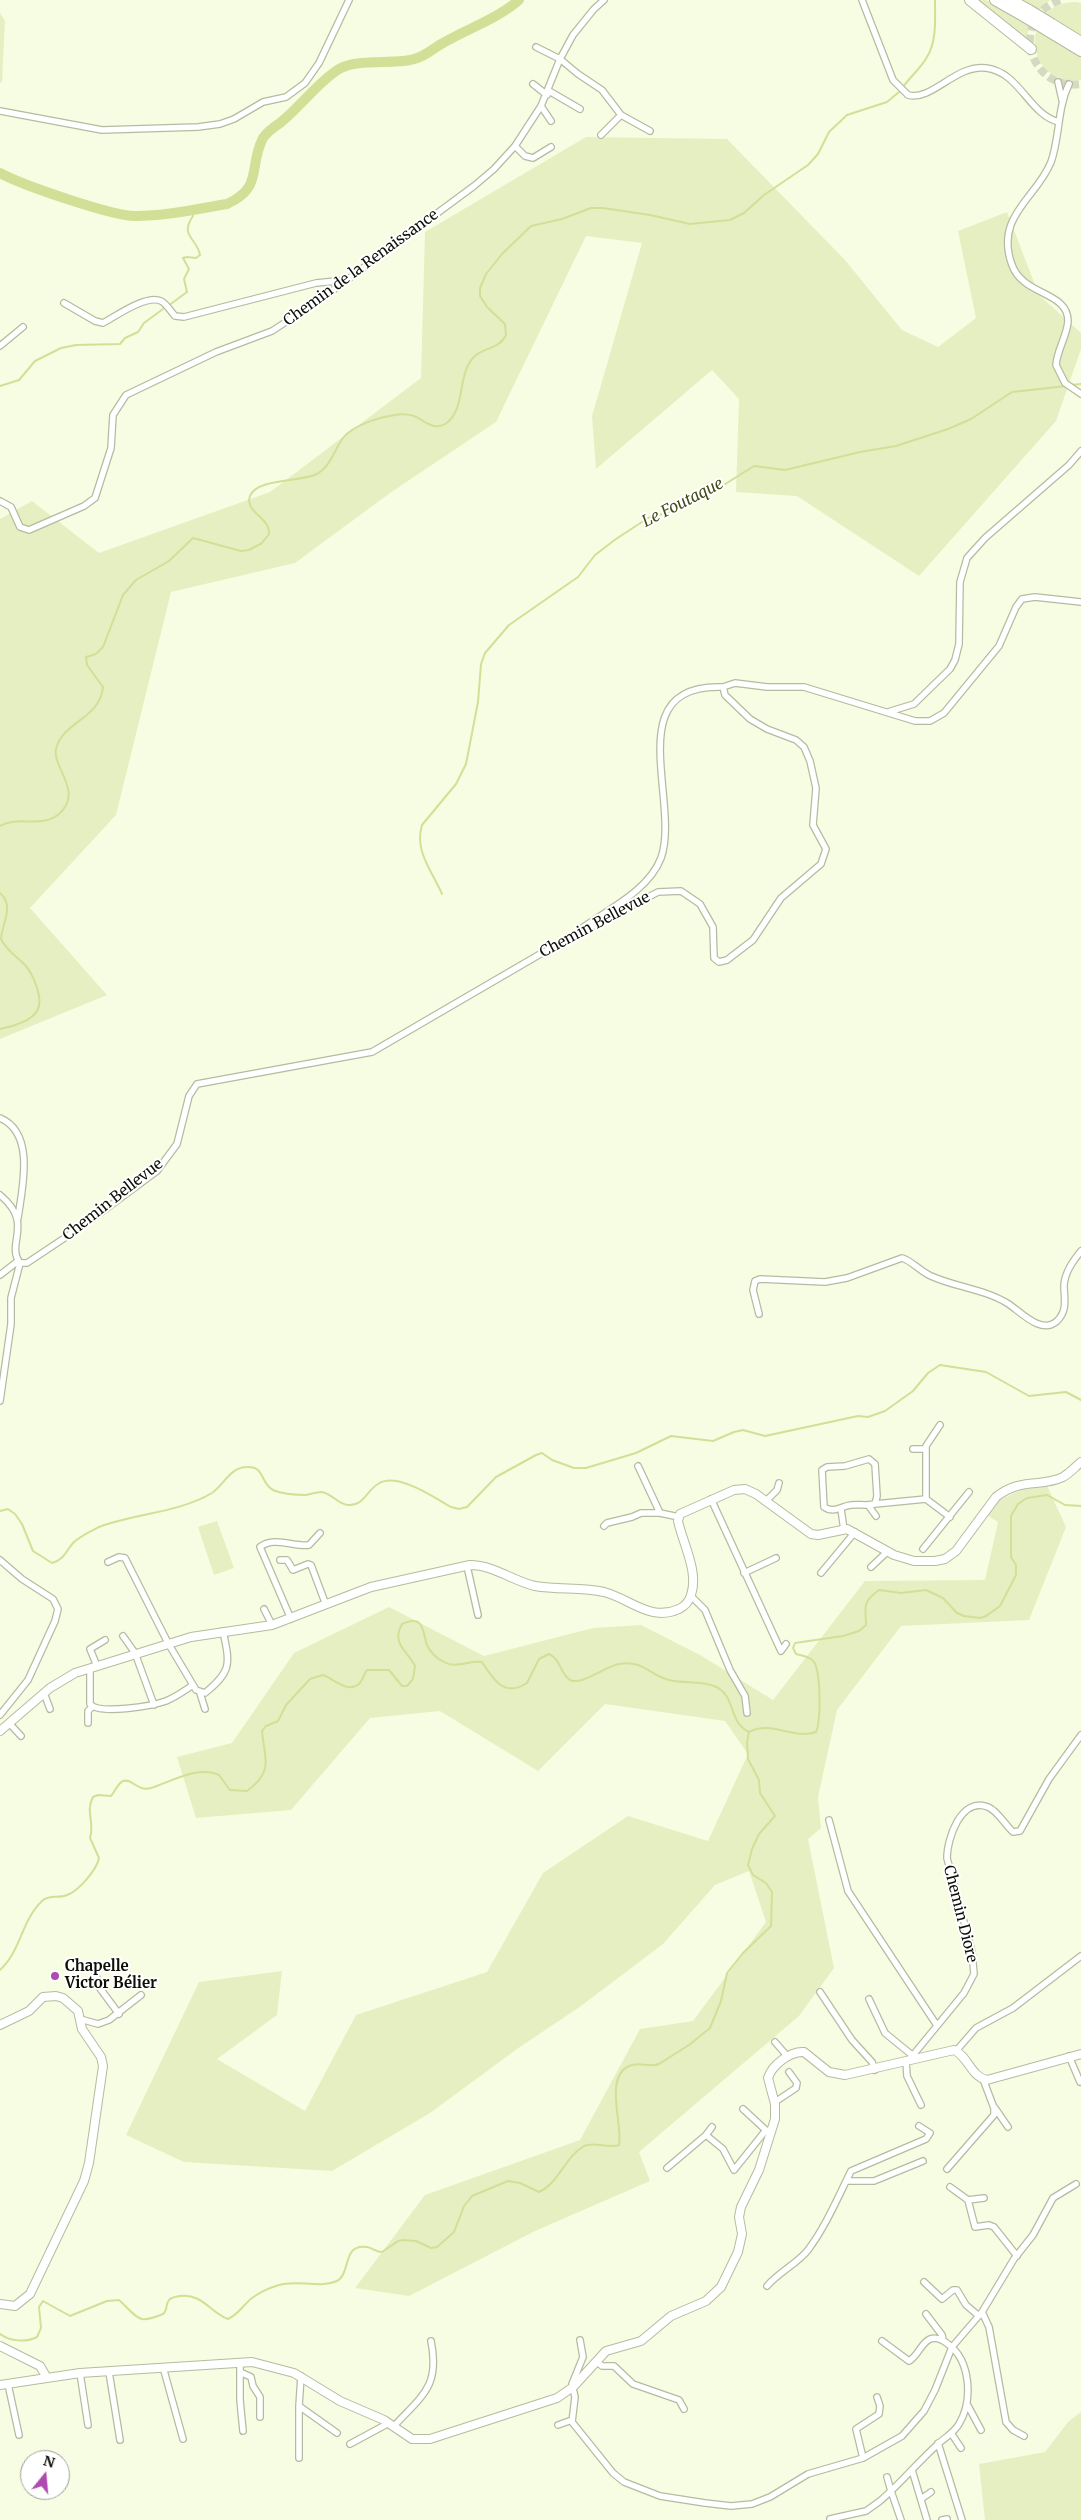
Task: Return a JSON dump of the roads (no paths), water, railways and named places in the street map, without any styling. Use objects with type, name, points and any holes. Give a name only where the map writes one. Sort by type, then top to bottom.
[{"type":"highway","points":[[970,0],[1031,49]]},
{"type":"highway","points":[[995,0],[1081,42]]},
{"type":"highway","points":[[1011,0],[1027,14]]},
{"type":"highway","points":[[1050,27],[1081,52]]},
{"type":"street","points":[[0,111],[102,130],[198,128],[220,124],[234,119],[264,102],[286,97],[305,83],[320,63],[349,0]]},
{"type":"street","name":"Chemin de la Renaissance","points":[[0,501],[11,507],[20,527],[29,530],[90,503],[98,492],[107,462],[113,415],[126,395],[216,352],[272,331],[346,280],[474,186],[500,163],[515,146],[548,93],[560,59],[573,35],[594,9],[604,0]]},
{"type":"street","points":[[862,0],[893,80],[908,95],[920,96],[970,68],[988,68],[1009,77],[1044,115],[1059,122]]},
{"type":"street","points":[[536,47],[560,59],[605,92],[621,115],[650,131]]},
{"type":"street","points":[[1058,82],[1062,100]]},
{"type":"street","points":[[533,84],[580,109]]},
{"type":"street","points":[[1070,84],[1062,100],[1050,165],[1013,217],[1008,248],[1012,265],[1020,280],[1032,289],[1060,302],[1066,310],[1068,324],[1056,365],[1066,383],[1081,394]]},
{"type":"street","points":[[541,106],[551,121]]},
{"type":"street","points":[[601,135],[621,115]]},
{"type":"street","points":[[515,146],[525,156],[533,158],[550,147]]},
{"type":"street","points":[[64,303],[95,321],[103,323],[136,305],[155,299],[164,302],[175,316],[184,317],[316,283],[346,280]]},
{"type":"street","points":[[0,346],[23,327]]},
{"type":"street","points":[[886,712],[914,704],[950,669],[955,660],[960,644],[960,582],[967,558],[986,538],[1069,465],[1081,451]]},
{"type":"street","points":[[558,945],[632,894],[654,872],[661,858],[665,839],[660,738],[663,718],[671,704],[681,697],[712,686],[735,683],[767,687],[804,687],[922,723],[939,717],[999,646],[1016,607],[1022,599],[1035,597],[1081,602]]},
{"type":"street","name":"Chemin Bellevue","points":[[19,1262],[27,1263],[47,1250],[157,1171],[177,1144],[190,1096],[197,1084],[372,1052],[558,945],[648,896],[674,890],[694,898],[705,910],[714,932],[713,957],[718,962],[724,962],[753,940],[776,904],[787,892],[821,864],[826,849],[813,825],[816,788],[807,754],[796,740],[767,729],[750,719],[725,695],[723,686]]},
{"type":"street","points":[[0,1118],[14,1128],[21,1144],[23,1166],[18,1219],[19,1262],[12,1298],[11,1324],[0,1401]]},
{"type":"street","points":[[0,1195],[12,1207],[18,1219]]},
{"type":"street","points":[[759,1314],[753,1290],[756,1281],[760,1279],[825,1282],[847,1278],[902,1258],[932,1276],[1006,1302],[1027,1318],[1047,1325],[1055,1323],[1063,1314],[1066,1302],[1064,1284],[1068,1269],[1081,1251]]},
{"type":"street","points":[[0,1275],[19,1262]]},
{"type":"street","points":[[926,1499],[926,1449],[940,1425]]},
{"type":"street","points":[[913,1449],[926,1449]]},
{"type":"street","points":[[826,1509],[822,1504],[822,1470],[827,1467],[845,1466],[865,1459],[875,1464],[877,1496],[875,1504]]},
{"type":"street","points":[[679,1517],[684,1511],[711,1499],[734,1490],[745,1489],[766,1501],[811,1534],[818,1536],[844,1530],[855,1532],[887,1552],[914,1561],[945,1559],[961,1546],[996,1497],[1003,1492],[1025,1483],[1057,1479],[1070,1472],[1081,1462]]},
{"type":"street","points":[[638,1466],[660,1513]]},
{"type":"street","points":[[766,1501],[777,1490],[779,1483]]},
{"type":"street","points":[[923,1549],[969,1492]]},
{"type":"street","points":[[711,1499],[781,1651],[786,1644]]},
{"type":"street","points":[[819,1511],[841,1509],[850,1505],[926,1499],[950,1517]]},
{"type":"street","points":[[868,1505],[876,1516]]},
{"type":"street","points":[[841,1509],[844,1530]]},
{"type":"street","points":[[604,1526],[608,1523],[641,1513],[660,1513],[679,1517]]},
{"type":"street","points":[[0,1731],[44,1693],[64,1679],[94,1667],[168,1643],[223,1631],[272,1625],[371,1587],[467,1566],[480,1566],[540,1586],[604,1592],[641,1610],[656,1614],[673,1612],[683,1607],[691,1596],[692,1572],[679,1517]]},
{"type":"street","points":[[821,1573],[855,1532]]},
{"type":"street","points":[[291,1619],[260,1547],[264,1544],[289,1542],[309,1544],[320,1533]]},
{"type":"street","points":[[871,1567],[887,1552]]},
{"type":"street","points":[[108,1562],[119,1557],[125,1558],[168,1643],[193,1686],[200,1693],[205,1709]]},
{"type":"street","points":[[744,1573],[776,1558]]},
{"type":"street","points":[[0,1560],[13,1573],[53,1598],[58,1609],[55,1621],[28,1680],[0,1715]]},
{"type":"street","points":[[280,1560],[287,1560],[293,1570],[308,1564],[312,1565],[326,1605]]},
{"type":"street","points":[[467,1566],[478,1615]]},
{"type":"street","points":[[691,1596],[705,1610],[730,1670],[745,1696],[747,1713]]},
{"type":"street","points":[[264,1609],[272,1625]]},
{"type":"street","points":[[200,1693],[205,1693],[221,1680],[226,1672],[228,1655],[223,1631]]},
{"type":"street","points":[[122,1636],[135,1653],[154,1704]]},
{"type":"street","points":[[105,1640],[90,1649],[94,1667],[89,1700],[92,1707],[99,1710],[154,1704],[178,1696],[193,1686]]},
{"type":"street","points":[[44,1693],[50,1709]]},
{"type":"street","points":[[88,1723],[88,1711],[92,1707]]},
{"type":"street","points":[[9,1723],[21,1736]]},
{"type":"street","name":"Chemin Diore","points":[[909,2059],[936,2024],[964,1993],[974,1974],[972,1952],[947,1858],[949,1838],[954,1828],[968,1810],[984,1806],[992,1809],[1013,1832],[1020,1831],[1049,1779],[1081,1735]]},
{"type":"street","points":[[829,1820],[848,1891],[936,2024]]},
{"type":"street","points":[[956,2051],[976,2028],[1013,2008],[1081,1956]]},
{"type":"street","points":[[94,1968],[99,1987],[119,2014]]},
{"type":"street","points":[[820,1992],[852,2040],[872,2062],[876,2070]]},
{"type":"street","points":[[80,2019],[98,2024],[119,2014],[141,1995]]},
{"type":"street","points":[[0,2025],[22,2015],[43,1997],[63,1998],[78,2011],[82,2029],[101,2057],[103,2066],[88,2170],[54,2248],[30,2294],[15,2306],[0,2304]]},
{"type":"street","points":[[869,1999],[885,2033],[909,2059]]},
{"type":"street","points":[[775,2042],[788,2057]]},
{"type":"street","points":[[706,2135],[723,2148],[734,2170],[768,2132],[775,2119],[775,2102],[768,2078],[770,2073],[794,2053],[804,2052],[829,2072],[840,2076],[876,2070],[909,2059],[945,2051],[956,2051],[983,2079],[994,2108],[1008,2127]]},
{"type":"street","points":[[983,2079],[1011,2074],[1081,2054]]},
{"type":"street","points":[[1069,2056],[1080,2082]]},
{"type":"street","points":[[909,2059],[906,2076],[922,2105]]},
{"type":"street","points":[[775,2102],[796,2088],[797,2083],[789,2072]]},
{"type":"street","points":[[946,2169],[991,2119],[994,2108]]},
{"type":"street","points":[[743,2109],[768,2132]]},
{"type":"street","points":[[767,2286],[776,2276],[808,2250],[826,2221],[842,2184],[847,2181],[855,2168],[926,2140],[930,2133],[919,2126]]},
{"type":"street","points":[[667,2168],[706,2135],[712,2127]]},
{"type":"street","points":[[19,2435],[4,2385],[80,2373],[240,2362],[268,2364],[301,2376],[340,2401],[392,2424],[412,2439],[430,2439],[548,2402],[573,2387],[609,2348],[641,2341],[671,2316],[706,2301],[721,2287],[738,2252],[742,2234],[739,2217],[741,2207],[758,2170],[768,2132]]},
{"type":"street","points":[[847,2181],[874,2181],[923,2161]]},
{"type":"street","points":[[580,2340],[583,2357],[572,2384],[575,2397],[572,2420],[585,2440],[613,2473],[624,2482],[660,2496],[731,2506],[752,2504],[770,2497],[808,2474],[863,2458],[902,2436],[924,2411],[935,2390],[952,2346],[980,2314],[1017,2256],[1033,2235],[1053,2198],[1076,2184]]},
{"type":"street","points":[[950,2187],[968,2200],[975,2227],[989,2225],[994,2227],[1017,2256]]},
{"type":"street","points":[[968,2200],[984,2198]]},
{"type":"street","points":[[924,2282],[942,2300],[953,2290],[957,2290],[966,2305],[980,2314],[989,2327],[1006,2422],[1013,2430],[1024,2436]]},
{"type":"street","points":[[926,2314],[942,2334],[943,2340]]},
{"type":"street","points":[[882,2341],[910,2361],[929,2340],[943,2340],[952,2346],[960,2355],[964,2365],[967,2404],[981,2430]]},
{"type":"street","points":[[350,2444],[392,2424],[431,2383],[434,2363],[431,2341]]},
{"type":"street","points":[[0,2346],[40,2366],[47,2378]]},
{"type":"street","points":[[240,2362],[240,2400],[243,2431]]},
{"type":"street","points":[[597,2362],[602,2366],[614,2366],[633,2384],[681,2398],[684,2409]]},
{"type":"street","points":[[163,2367],[183,2439]]},
{"type":"street","points":[[108,2372],[120,2440]]},
{"type":"street","points":[[240,2372],[251,2377],[253,2386],[258,2393],[260,2417]]},
{"type":"street","points":[[80,2373],[88,2425]]},
{"type":"street","points":[[299,2458],[301,2376]]},
{"type":"street","points":[[863,2458],[856,2429],[879,2414],[880,2406],[877,2397]]},
{"type":"street","points":[[830,2519],[850,2518],[873,2507],[938,2443],[951,2433],[959,2423],[967,2404]]},
{"type":"street","points":[[299,2406],[337,2433]]},
{"type":"street","points":[[558,2425],[572,2420]]},
{"type":"street","points":[[951,2433],[961,2448]]},
{"type":"street","points":[[938,2443],[962,2520]]},
{"type":"street","points":[[912,2470],[927,2520]]},
{"type":"street","points":[[887,2477],[901,2520]]},
{"type":"street","points":[[921,2499],[930,2492]]},
{"type":"waterway","points":[[0,173],[67,199],[123,215],[158,215],[227,204],[246,191],[251,183],[256,158],[263,138],[331,74],[354,64],[415,59],[502,13],[519,0]]},
{"type":"waterway","points":[[903,87],[922,65],[930,51],[935,29],[935,0]]},
{"type":"waterway","points":[[0,826],[15,822],[45,821],[59,814],[66,806],[69,797],[68,789],[58,764],[56,749],[66,732],[89,713],[100,698],[103,687],[87,665],[86,657],[96,654],[103,647],[123,595],[136,580],[169,561],[193,538],[241,551],[249,550],[262,543],[269,534],[269,528],[254,511],[249,502],[254,490],[270,483],[310,477],[322,471],[343,438],[353,429],[367,422],[399,414],[412,415],[433,426],[441,426],[452,418],[459,402],[468,365],[477,354],[495,346],[506,335],[505,324],[487,307],[480,296],[480,288],[486,274],[502,254],[531,226],[562,219],[591,208],[650,215],[690,224],[730,220],[744,213],[764,195],[808,165],[818,154],[829,132],[847,115],[887,102],[899,92]]},
{"type":"waterway","points":[[168,306],[187,292],[184,279],[189,269],[183,258],[196,258],[200,255],[188,233],[189,223],[193,216],[192,210]]},
{"type":"waterway","points":[[0,386],[19,380],[35,361],[61,348],[76,345],[120,344],[125,338],[138,332],[144,323],[163,309]]},
{"type":"waterway","name":"Le Foutaque","points":[[1071,385],[1081,384]]},
{"type":"waterway","name":"Le Foutaque","points":[[442,894],[425,861],[420,844],[420,834],[422,825],[456,784],[466,764],[478,702],[481,664],[485,653],[509,625],[578,577],[595,555],[648,518],[677,510],[711,493],[754,466],[785,470],[860,452],[896,446],[948,429],[971,419],[1012,392],[1067,386]]},
{"type":"waterway","points":[[0,893],[7,903],[1,939],[31,974],[39,998],[38,1009],[32,1017],[16,1025],[0,1029]]},
{"type":"waterway","points":[[0,1511],[8,1509],[15,1514],[22,1524],[33,1551],[52,1563],[62,1557],[76,1540],[99,1527],[199,1500],[216,1490],[236,1470],[247,1467],[257,1469],[273,1490],[285,1493],[306,1495],[321,1492],[328,1494],[341,1503],[353,1505],[361,1501],[378,1484],[386,1481],[395,1481],[415,1487],[451,1507],[459,1509],[467,1507],[496,1477],[542,1453],[552,1460],[574,1468],[586,1468],[636,1453],[671,1436],[713,1441],[743,1430],[765,1436],[858,1416],[868,1417],[885,1411],[913,1391],[928,1373],[940,1365],[986,1372],[1029,1396],[1066,1392],[1081,1400]]},
{"type":"waterway","points":[[0,2334],[18,2340],[28,2340],[37,2337],[41,2328],[39,2307],[43,2301],[70,2316],[107,2301],[119,2300],[139,2318],[148,2319],[163,2314],[171,2298],[188,2296],[200,2300],[228,2319],[255,2296],[275,2286],[286,2283],[323,2284],[337,2281],[344,2272],[350,2254],[359,2247],[367,2247],[382,2252],[398,2241],[403,2240],[416,2241],[431,2248],[437,2247],[454,2232],[464,2206],[472,2196],[508,2181],[520,2183],[539,2192],[552,2183],[577,2151],[584,2146],[593,2144],[619,2145],[616,2091],[617,2080],[622,2072],[633,2065],[659,2064],[689,2045],[710,2028],[721,2001],[727,1973],[743,1953],[771,1926],[772,1892],[766,1883],[753,1875],[748,1865],[752,1849],[759,1834],[775,1816],[760,1793],[759,1780],[748,1759],[747,1742],[749,1732],[758,1729],[766,1728],[799,1734],[816,1732],[819,1718],[818,1676],[814,1662],[806,1656],[796,1654],[793,1648],[795,1643],[843,1636],[859,1631],[866,1625],[865,1609],[867,1602],[879,1590],[901,1593],[926,1590],[943,1598],[957,1613],[980,1618],[986,1616],[1000,1606],[1016,1575],[1016,1565],[1011,1557],[1011,1516],[1018,1504],[1027,1498],[1047,1495],[1065,1505],[1081,1506]]},
{"type":"waterway","points":[[0,1970],[12,1954],[35,1909],[42,1901],[72,1893],[87,1879],[98,1863],[99,1858],[90,1838],[90,1807],[93,1797],[98,1795],[111,1796],[123,1781],[130,1781],[146,1789],[185,1775],[203,1772],[219,1775],[230,1790],[247,1791],[256,1784],[265,1770],[266,1756],[262,1731],[266,1726],[278,1721],[286,1705],[310,1679],[323,1675],[345,1686],[354,1687],[362,1681],[367,1670],[389,1670],[402,1686],[407,1686],[413,1679],[415,1666],[401,1647],[398,1637],[402,1624],[409,1621],[419,1623],[428,1648],[439,1659],[453,1665],[482,1662],[490,1675],[500,1685],[506,1687],[519,1687],[527,1683],[539,1659],[549,1654],[556,1659],[564,1674],[570,1680],[575,1681],[587,1678],[619,1664],[628,1663],[641,1666],[669,1680],[703,1683],[714,1686],[726,1695],[737,1721],[749,1732]]},
{"type":"tunnel","points":[[1060,0],[1044,9],[1034,22],[1030,36],[1032,51],[1038,65],[1048,76],[1063,83],[1081,84]]},
{"type":"place","name":"Chapelle Victor Bélier","points":[[55,1976]]}]
